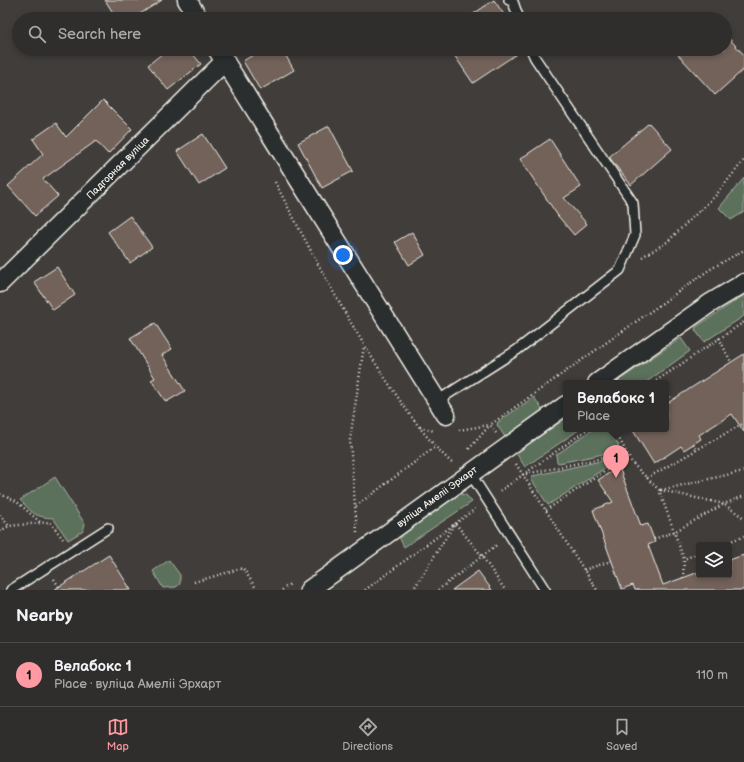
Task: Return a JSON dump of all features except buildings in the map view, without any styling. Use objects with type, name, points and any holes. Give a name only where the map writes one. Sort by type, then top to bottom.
[{"type":"street","points":[[187,0],[194,12]]},
{"type":"street","name":"Падгорная вуліца","points":[[0,283],[220,56]]},
{"type":"street","points":[[222,56],[441,408]]},
{"type":"street","points":[[602,380],[709,304],[744,283]]},
{"type":"street","name":"вуліца Амеліі Эрхарт","points":[[308,590],[563,407]]},
{"type":"lane","points":[[509,0],[513,2],[517,12]]},
{"type":"lane","points":[[441,408],[620,270],[635,235],[633,203],[534,56]]},
{"type":"lane","points":[[470,474],[545,590]]},
{"type":"lane","points":[[11,590],[108,528]]},
{"type":"path","points":[[620,270],[667,242],[716,195],[744,160]]},
{"type":"path","points":[[274,181],[309,248],[364,345],[409,415],[435,447],[455,465],[470,474]]},
{"type":"path","points":[[465,454],[490,425],[709,270],[744,250]]},
{"type":"path","points":[[660,379],[744,322]]},
{"type":"path","points":[[719,338],[732,362]]},
{"type":"path","points":[[361,552],[357,536],[350,440],[364,345]]},
{"type":"path","points":[[669,395],[672,400]]},
{"type":"path","points":[[647,478],[744,423]]},
{"type":"path","points":[[490,425],[524,474],[597,590]]},
{"type":"path","points":[[365,590],[487,500],[584,432]]},
{"type":"path","points":[[616,432],[632,463],[659,490],[684,559],[683,578]]},
{"type":"path","points":[[693,444],[697,450]]},
{"type":"path","points":[[356,507],[435,447]]},
{"type":"path","points":[[524,474],[628,455]]},
{"type":"path","points":[[546,510],[628,455]]},
{"type":"path","points":[[659,490],[744,471]]},
{"type":"path","points":[[659,490],[724,504],[744,518]]},
{"type":"path","points":[[0,494],[16,500],[41,523]]},
{"type":"path","points":[[654,539],[674,532],[724,504],[744,496]]},
{"type":"path","points":[[1,517],[10,526]]},
{"type":"path","points":[[0,531],[10,526],[50,522],[72,551]]},
{"type":"path","points":[[455,524],[482,556],[505,590]]},
{"type":"path","points":[[413,590],[455,524]]},
{"type":"path","points":[[438,590],[510,535]]},
{"type":"path","points":[[729,542],[744,536]]},
{"type":"path","points":[[684,559],[696,554]]},
{"type":"path","points":[[584,570],[611,561]]},
{"type":"path","points":[[194,582],[243,568],[258,590]]},
{"type":"path","points":[[54,578],[59,587]]},
{"type":"green space","points":[[744,178],[744,212],[731,220],[719,208]]},
{"type":"green space","points":[[744,295],[744,316],[704,342],[695,330],[696,327]]},
{"type":"green space","points":[[681,338],[690,351],[649,380],[619,380]]},
{"type":"green space","points":[[534,397],[543,411],[505,437],[497,425],[498,422]]},
{"type":"green space","points":[[563,420],[563,432],[576,432],[525,467],[516,453]]},
{"type":"green space","points":[[589,432],[612,432],[619,446],[608,453],[559,463],[557,462],[556,455]]},
{"type":"green space","points":[[605,460],[610,465],[548,505],[531,479],[533,476]]},
{"type":"green space","points":[[55,477],[85,524],[83,531],[68,540],[53,518],[42,517],[34,514],[20,500]]},
{"type":"green space","points":[[459,494],[466,495],[472,502],[404,547],[400,539],[402,532],[447,498]]},
{"type":"green space","points":[[169,560],[180,575],[180,584],[176,587],[163,588],[153,571]]},
{"type":"place","name":"Велабокс 1","points":[[616,478]]}]
